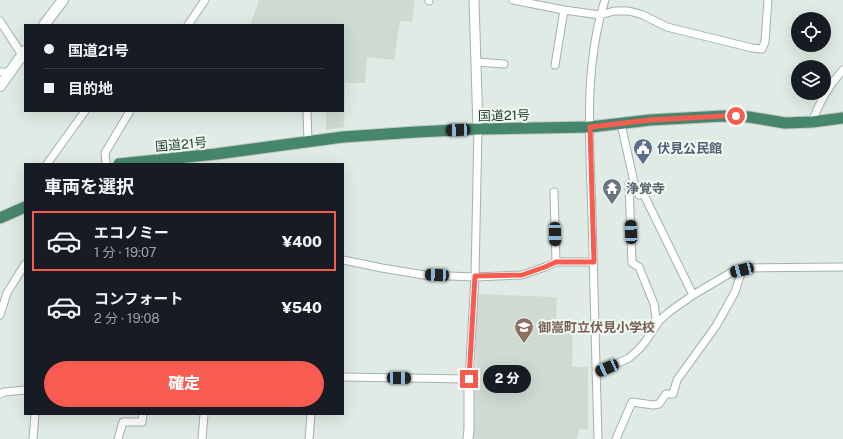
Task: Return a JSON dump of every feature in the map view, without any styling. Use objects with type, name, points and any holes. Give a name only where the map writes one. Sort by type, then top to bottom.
[{"type":"highway","name":"国道21号","points":[[129,163],[216,154],[358,136],[416,132],[478,129],[590,127],[650,120],[723,116],[749,117],[784,123],[812,122],[843,118]]},
{"type":"highway","points":[[0,218],[24,207]]},
{"type":"main road","points":[[45,24],[63,0]]},
{"type":"main road","points":[[0,86],[5,72],[23,57]]},
{"type":"street","points":[[189,24],[205,0]]},
{"type":"street","points":[[468,439],[469,379],[475,276],[478,129],[474,0]]},
{"type":"street","points":[[513,0],[600,15],[614,11],[629,11],[643,15],[668,27],[752,48],[762,49],[765,42],[768,0]]},
{"type":"street","points":[[598,439],[590,127],[591,72],[600,15],[605,0]]},
{"type":"street","points":[[556,65],[564,10]]},
{"type":"street","points":[[0,21],[23,57]]},
{"type":"street","points":[[476,62],[504,64]]},
{"type":"street","points":[[812,122],[825,93],[843,70]]},
{"type":"street","points":[[48,163],[84,112]]},
{"type":"street","points":[[106,163],[105,153],[129,112]]},
{"type":"street","points":[[307,112],[308,142]]},
{"type":"street","points":[[621,124],[638,195],[644,195],[693,295]]},
{"type":"street","points":[[634,182],[629,184],[632,263],[639,267],[654,304],[656,318],[659,321]]},
{"type":"street","points":[[554,192],[556,262]]},
{"type":"street","points":[[344,260],[424,275],[475,276],[522,275],[556,262],[594,262]]},
{"type":"street","points":[[0,315],[8,293],[24,266]]},
{"type":"street","points":[[596,373],[629,358],[646,342],[659,321],[669,312],[693,295],[732,272],[748,268],[843,267]]},
{"type":"street","points":[[616,439],[632,402],[652,405],[659,404],[666,394],[673,394],[678,380],[716,326],[735,292],[742,270]]},
{"type":"street","points":[[344,377],[469,379]]},
{"type":"street","points":[[0,394],[4,392],[24,390]]},
{"type":"street","points":[[33,439],[35,415]]},
{"type":"street","points":[[118,439],[123,422],[142,422],[143,415]]},
{"type":"street","points":[[202,439],[204,415]]},
{"type":"street","points":[[309,439],[311,415]]},
{"type":"shaded area","points":[[259,0],[415,0],[412,22],[400,21],[394,60],[367,57],[365,83],[345,83],[344,127],[326,130],[326,112],[344,112],[344,24],[250,24]]},
{"type":"shaded area","name":"御嵩町立伏見小学校","points":[[477,294],[557,297],[556,321],[573,322],[572,367],[588,367],[588,429],[579,429],[577,439],[474,439]]},
{"type":"place","name":"伏見公民館","points":[[643,165]]},
{"type":"place","name":"浄覚寺","points":[[612,205]]},
{"type":"place","name":"御嵩町立伏見小学校","points":[[524,344]]},
{"type":"route","points":[[469,379],[475,276],[522,275],[556,262],[594,262],[590,127],[650,120],[736,116]]}]
